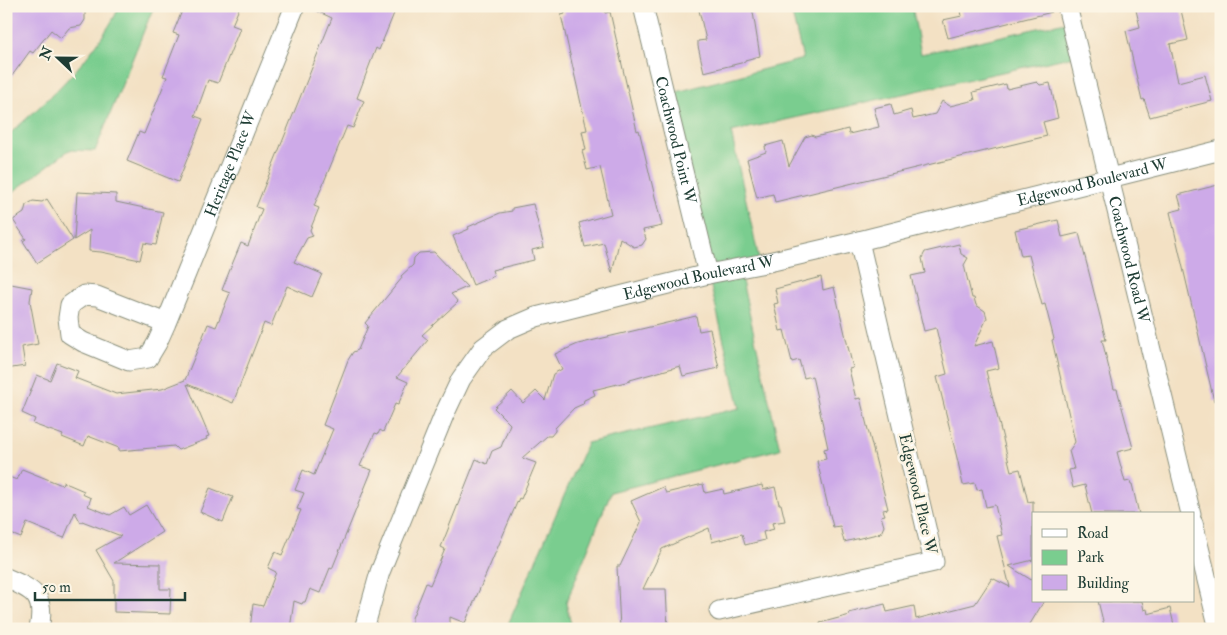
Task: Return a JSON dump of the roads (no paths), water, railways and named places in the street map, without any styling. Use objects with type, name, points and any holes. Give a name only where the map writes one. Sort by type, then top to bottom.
[{"type":"street","name":"Heritage Place W","points":[[166,322],[97,296],[84,295],[70,304],[68,318],[70,334],[83,342],[130,361],[148,358],[166,322],[295,6]]},
{"type":"street","name":"Coachwood Point W","points":[[643,6],[708,274]]},
{"type":"street","name":"Coachwood Road W","points":[[1067,6],[1191,512]]},
{"type":"street","name":"Edgewood Boulevard W","points":[[364,629],[380,572],[444,415],[461,379],[483,348],[508,329],[536,317],[708,274],[859,241],[1221,150]]},
{"type":"street","name":"Edgewood Place W","points":[[719,611],[934,562],[859,241]]},
{"type":"street","points":[[1194,527],[1219,629]]},
{"type":"street","points":[[6,578],[23,585],[33,592],[41,604],[39,629]]}]
